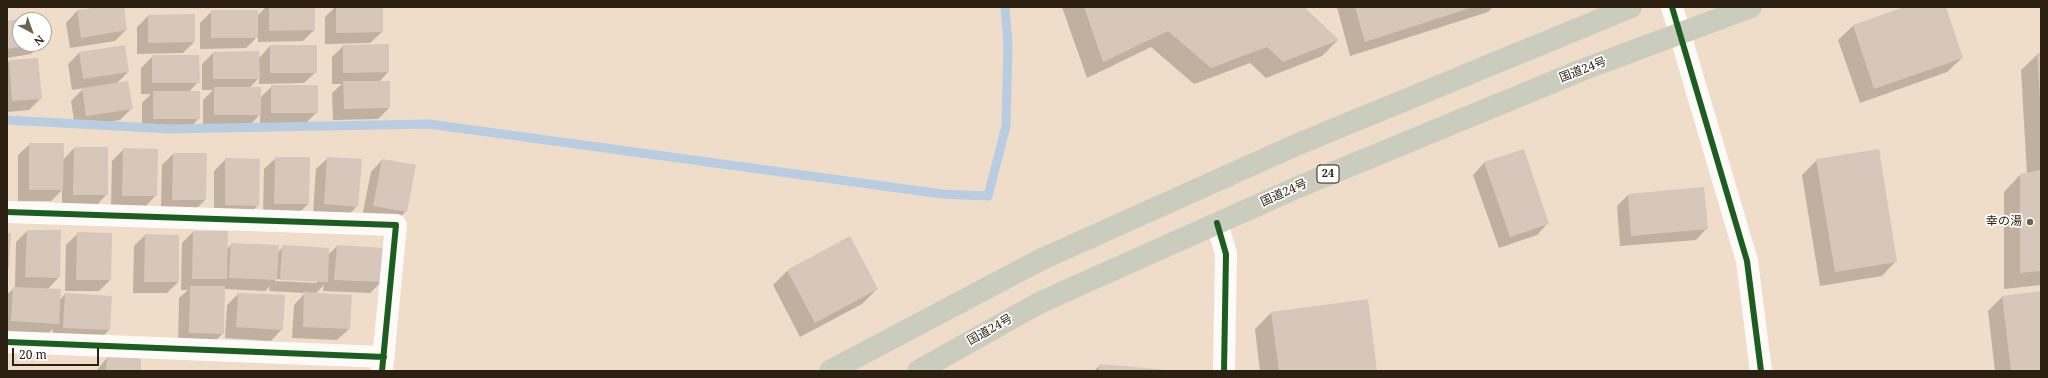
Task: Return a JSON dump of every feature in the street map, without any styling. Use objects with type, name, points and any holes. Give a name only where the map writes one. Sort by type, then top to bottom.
[{"type":"highway","points":[[830,371],[1040,260],[1296,145],[1631,7]]},
{"type":"highway","name":"国道24号","points":[[918,371],[1039,303],[1296,188],[1582,70],[1751,7]]},
{"type":"street","points":[[1672,7],[1747,261],[1761,371]]},
{"type":"street","points":[[7,212],[396,225],[383,364],[7,342]]},
{"type":"street","points":[[1217,223],[1226,254],[1224,371]]},
{"type":"building","points":[[98,7],[124,7],[127,30],[81,38],[77,10]]},
{"type":"building","points":[[269,7],[315,7],[315,30],[269,31]]},
{"type":"building","points":[[336,7],[383,7],[383,32],[336,33]]},
{"type":"building","points":[[1084,7],[1304,7],[1339,40],[1283,62],[1267,47],[1211,68],[1168,31],[1103,62]]},
{"type":"building","points":[[1355,7],[1473,7],[1365,42]]},
{"type":"building","points":[[1904,7],[1946,7],[1963,58],[1874,89],[1853,25]]},
{"type":"building","points":[[211,10],[258,10],[258,38],[211,38]]},
{"type":"building","points":[[195,14],[195,42],[148,43],[148,15]]},
{"type":"building","points":[[12,20],[12,48],[7,49],[7,21]]},
{"type":"building","points":[[389,44],[389,72],[343,73],[343,45]]},
{"type":"building","points":[[125,45],[129,72],[83,79],[79,52]]},
{"type":"building","points":[[270,45],[317,45],[317,73],[270,73]]},
{"type":"building","points":[[259,51],[260,79],[213,79],[213,52]]},
{"type":"building","points":[[2037,53],[2041,53],[2041,99],[2040,99]]},
{"type":"building","points":[[152,55],[199,55],[200,83],[152,83]]},
{"type":"building","points":[[38,58],[42,99],[12,101],[9,60]]},
{"type":"building","points":[[128,81],[133,109],[86,116],[82,88]]},
{"type":"building","points":[[343,81],[390,81],[390,108],[344,109]]},
{"type":"building","points":[[271,85],[318,85],[318,113],[271,113]]},
{"type":"building","points":[[214,87],[261,87],[261,115],[214,115]]},
{"type":"building","points":[[153,91],[200,91],[200,119],[153,119]]},
{"type":"building","points":[[29,143],[64,143],[63,190],[29,190]]},
{"type":"building","points":[[74,147],[108,147],[108,195],[73,195]]},
{"type":"building","points":[[123,148],[158,149],[157,196],[122,196]]},
{"type":"building","points":[[1524,149],[1549,224],[1510,237],[1484,162]]},
{"type":"building","points":[[1879,149],[1897,262],[1835,272],[1816,159]]},
{"type":"building","points":[[173,153],[207,153],[206,200],[172,200]]},
{"type":"building","points":[[275,157],[310,157],[309,204],[274,204]]},
{"type":"building","points":[[327,157],[362,159],[358,207],[324,204]]},
{"type":"building","points":[[225,158],[260,159],[259,206],[225,205]]},
{"type":"building","points":[[382,159],[416,165],[407,212],[373,206]]},
{"type":"building","name":"幸の湯","points":[[2041,170],[2041,271],[2020,273],[2020,174]]},
{"type":"building","points":[[1704,187],[1708,229],[1631,236],[1628,194]]},
{"type":"building","points":[[27,230],[61,230],[60,278],[25,277]]},
{"type":"building","points":[[193,231],[228,231],[227,279],[192,279]]},
{"type":"building","points":[[77,232],[112,233],[111,280],[76,280]]},
{"type":"building","points":[[7,233],[11,233],[9,268],[7,267]]},
{"type":"building","points":[[145,234],[179,235],[179,282],[144,282]]},
{"type":"building","points":[[850,236],[878,289],[815,323],[787,270]]},
{"type":"building","points":[[231,243],[279,245],[277,280],[229,278]]},
{"type":"building","points":[[282,245],[329,248],[328,282],[280,280]]},
{"type":"building","points":[[337,245],[384,248],[382,282],[334,280]]},
{"type":"building","points":[[190,286],[225,286],[224,334],[189,333]]},
{"type":"building","points":[[13,287],[61,289],[59,324],[11,321]]},
{"type":"building","points":[[2041,291],[2041,371],[2011,371],[2002,296]]},
{"type":"building","points":[[304,292],[352,295],[350,329],[303,327]]},
{"type":"building","points":[[65,293],[112,296],[110,330],[63,328]]},
{"type":"building","points":[[238,293],[285,295],[283,330],[236,327]]},
{"type":"building","points":[[1368,299],[1377,371],[1279,371],[1271,312]]},
{"type":"building","points":[[107,357],[141,358],[141,371],[106,371]]},
{"type":"building","points":[[1099,364],[1167,370],[1167,371],[1099,371]]},
{"type":"waterway","points":[[7,120],[170,129],[429,124],[942,194],[988,196],[1006,126],[1008,44],[1005,7]]},
{"type":"cycle path","points":[[1672,7],[1747,261],[1761,371]]},
{"type":"cycle path","points":[[7,212],[396,225],[382,371]]},
{"type":"cycle path","points":[[1217,223],[1226,254],[1224,371]]},
{"type":"cycle path","points":[[7,342],[384,357]]},
{"type":"place","name":"幸の湯","points":[[2030,222]]}]
